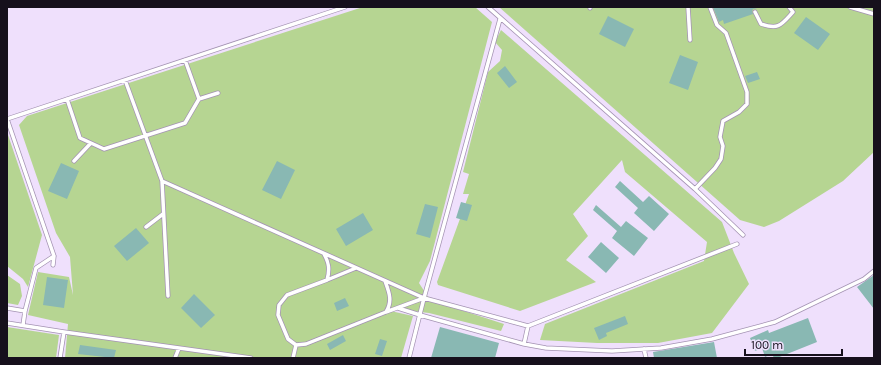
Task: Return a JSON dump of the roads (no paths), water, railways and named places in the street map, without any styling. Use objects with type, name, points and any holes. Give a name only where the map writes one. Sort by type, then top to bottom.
[{"type":"lane","points":[[53,265],[54,256],[7,119],[345,7]]},
{"type":"lane","points":[[488,7],[695,189],[743,235]]},
{"type":"lane","points":[[688,7],[690,40]]},
{"type":"lane","points":[[695,189],[715,168],[721,159],[723,146],[720,137],[723,121],[739,112],[746,104],[747,92],[726,33],[717,25],[710,7]]},
{"type":"lane","points":[[755,12],[761,24],[771,28],[781,25],[792,12],[789,7]]},
{"type":"lane","points":[[850,7],[874,14]]},
{"type":"lane","points":[[409,358],[500,18]]},
{"type":"lane","points":[[185,60],[199,99]]},
{"type":"lane","points":[[126,80],[162,181],[168,296]]},
{"type":"lane","points":[[67,99],[80,138],[90,144],[104,149],[184,123],[199,99],[218,94]]},
{"type":"lane","points":[[74,161],[90,144]]},
{"type":"lane","points":[[162,181],[424,298],[528,326],[737,244]]},
{"type":"lane","points":[[146,228],[163,214]]},
{"type":"lane","points":[[324,254],[329,263],[330,271],[327,280]]},
{"type":"lane","points":[[23,325],[36,268],[54,256]]},
{"type":"lane","points":[[296,346],[288,338],[278,315],[279,305],[287,295],[356,268]]},
{"type":"lane","points":[[398,308],[524,344],[554,348],[612,351],[660,348],[712,338],[775,322],[864,279],[874,271]]},
{"type":"lane","points":[[385,281],[390,298],[390,306],[386,312]]},
{"type":"lane","points":[[296,346],[306,344],[424,298]]},
{"type":"lane","points":[[7,308],[25,311]]},
{"type":"lane","points":[[7,323],[251,358]]},
{"type":"lane","points":[[524,344],[528,326]]},
{"type":"lane","points":[[60,358],[64,332]]},
{"type":"lane","points":[[293,358],[296,346]]},
{"type":"lane","points":[[175,358],[180,348]]},
{"type":"lane","points":[[644,348],[646,358]]}]
